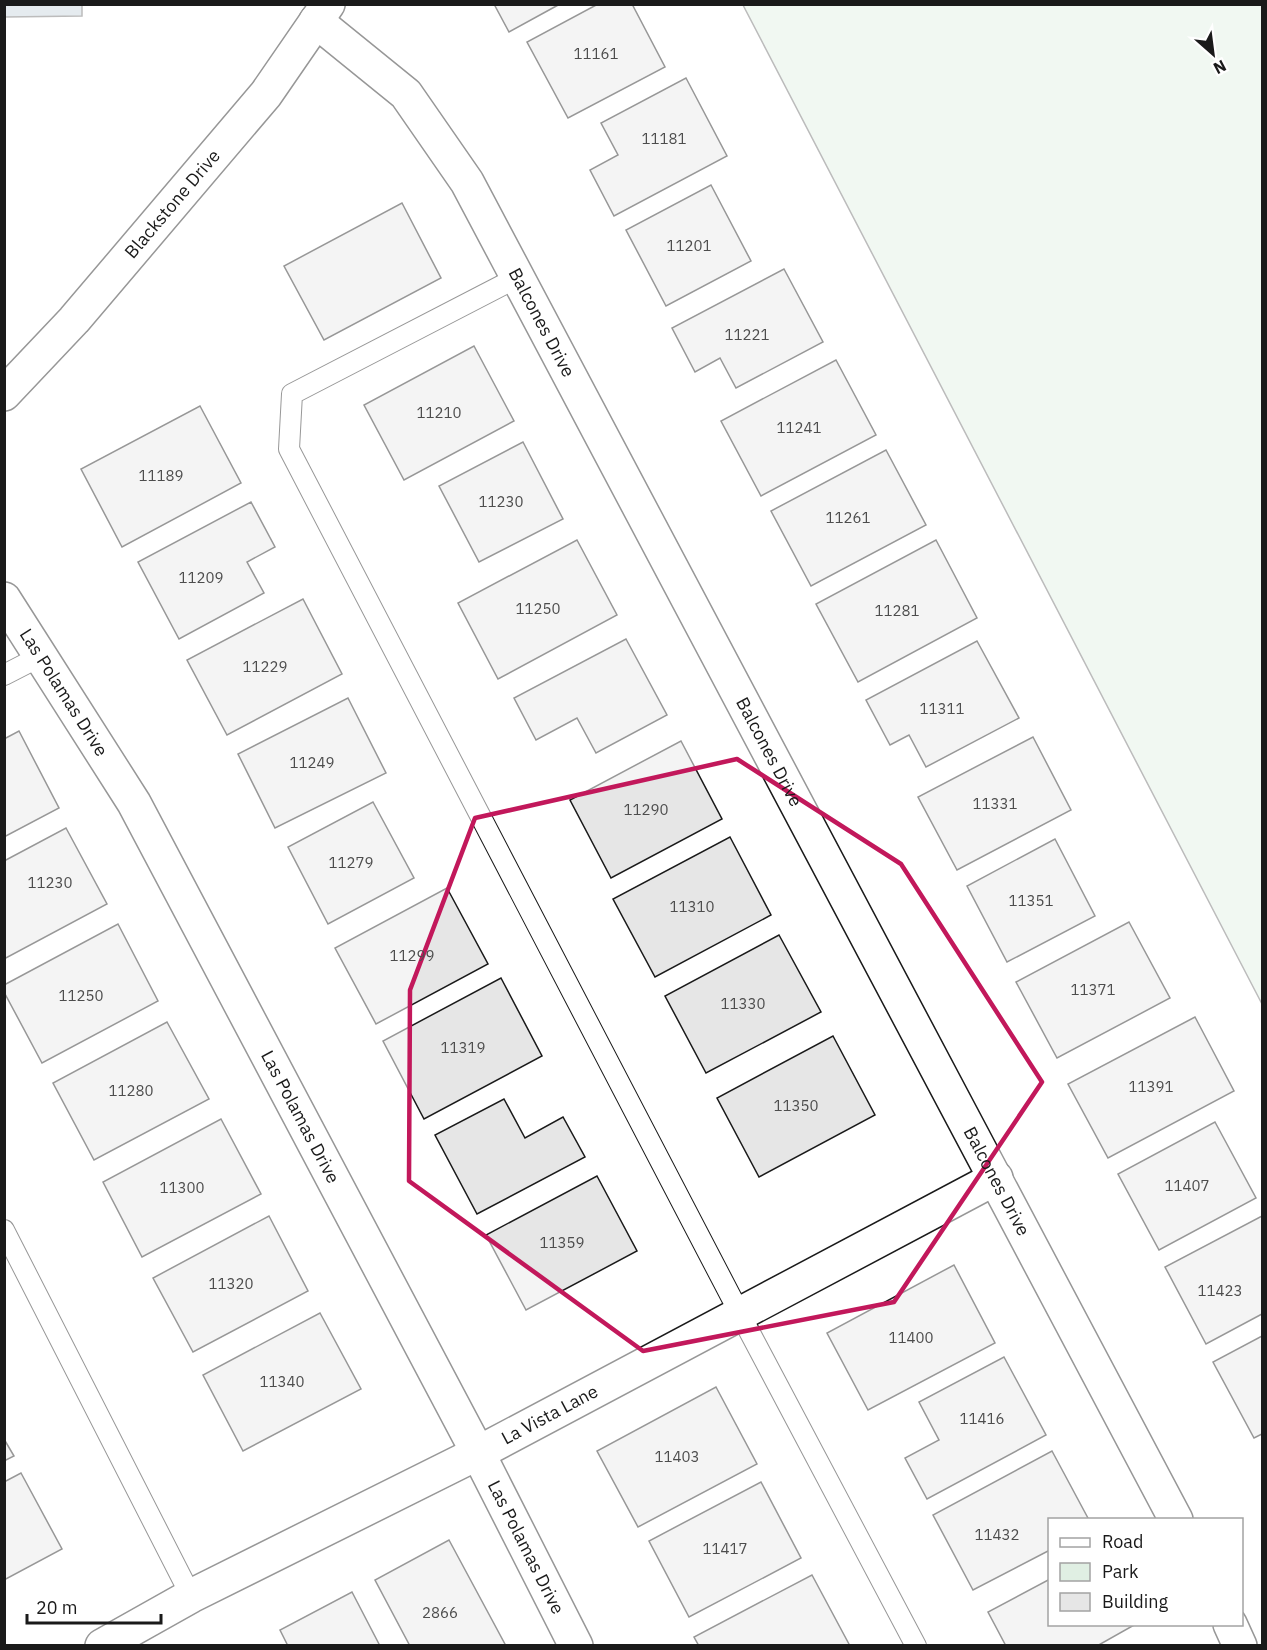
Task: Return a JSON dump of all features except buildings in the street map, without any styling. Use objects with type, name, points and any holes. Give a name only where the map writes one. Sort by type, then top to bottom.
[{"type":"street","name":"Balcones Drive","points":[[322,13],[405,94],[468,182],[1175,1518]]},
{"type":"street","name":"Blackstone Drive","points":[[4,394],[74,320],[266,94],[322,13]]},
{"type":"street","name":"Las Polamas Drive","points":[[4,599],[134,803],[478,1453],[576,1646]]},
{"type":"street","name":"La Vista Lane","points":[[102,1646],[191,1596],[478,1453],[996,1178]]},
{"type":"street","points":[[1231,1626],[1240,1646]]},
{"type":"lane","points":[[518,278],[292,394],[289,450],[916,1646]]},
{"type":"lane","points":[[4,675],[41,656]]},
{"type":"lane","points":[[4,1230],[191,1596]]},
{"type":"highlighted area","points":[[737,759],[901,864],[1042,1082],[894,1302],[643,1351],[409,1181],[410,990],[475,818]]},
{"type":"green space","points":[[743,5],[1262,5],[1262,1004]]},
{"type":"shaded area","points":[[4,5],[82,5],[82,16],[5,17]]}]
